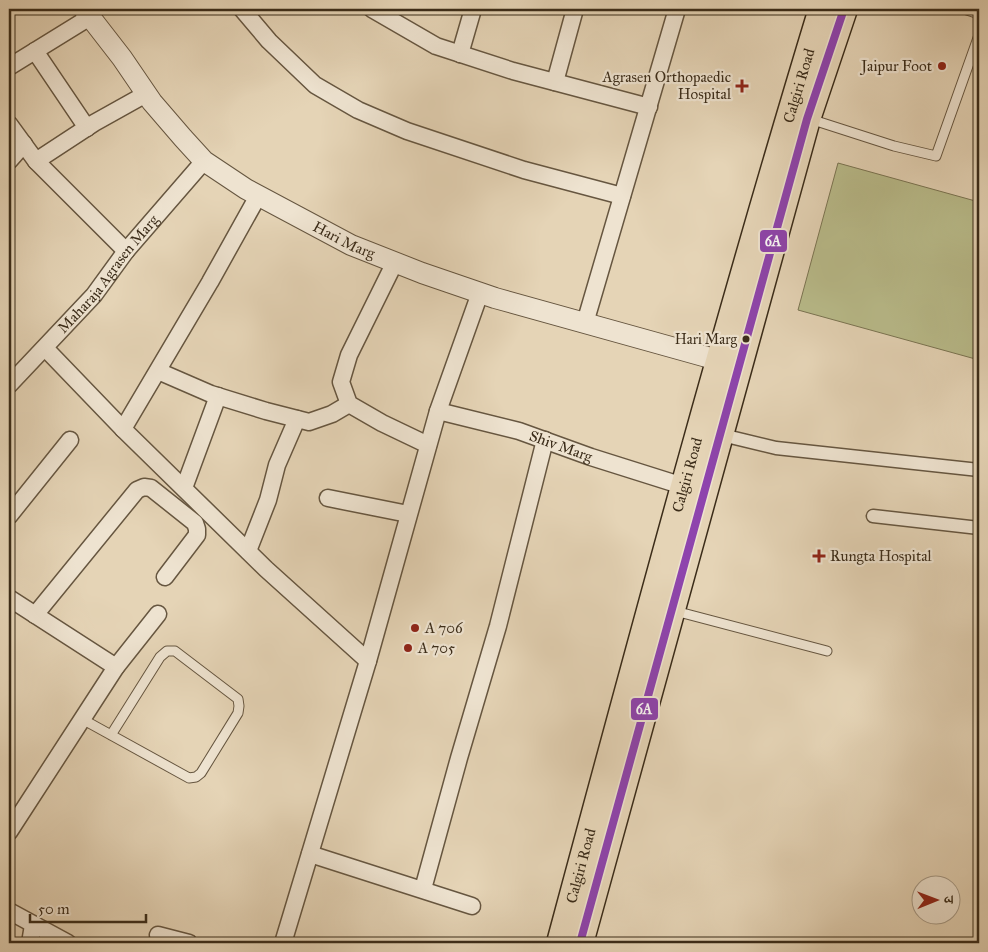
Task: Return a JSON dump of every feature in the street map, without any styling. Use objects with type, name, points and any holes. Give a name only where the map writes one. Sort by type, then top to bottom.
[{"type":"main road","name":"Calgiri Road","points":[[580,943],[722,435],[729,363],[822,9]]},
{"type":"main road","name":"Calgiri Road","points":[[560,943],[683,486],[729,363],[844,9]]},
{"type":"street","points":[[242,9],[269,41],[314,85],[358,110],[407,131],[524,170],[622,196]]},
{"type":"street","points":[[460,54],[473,9]]},
{"type":"street","points":[[555,82],[575,9]]},
{"type":"street","points":[[585,323],[676,9]]},
{"type":"street","points":[[375,10],[436,46],[513,71],[649,106]]},
{"type":"street","points":[[9,67],[35,51],[87,13]]},
{"type":"street","name":"Hari Marg","points":[[87,13],[122,58],[146,94],[204,161],[258,196],[351,245],[395,262],[480,292],[729,363]]},
{"type":"street","points":[[35,51],[87,128]]},
{"type":"street","points":[[36,161],[87,128],[146,94]]},
{"type":"street","points":[[9,124],[36,161],[126,251]]},
{"type":"street","points":[[9,161],[24,144]]},
{"type":"street","name":"Maharaja Agrasen Marg","points":[[9,385],[94,295],[126,251],[204,161]]},
{"type":"street","points":[[123,429],[258,196]]},
{"type":"street","points":[[395,262],[349,355],[341,382],[349,404],[382,423],[428,445]]},
{"type":"street","points":[[283,943],[368,662],[438,411],[480,292]]},
{"type":"street","points":[[45,348],[123,429],[248,551],[368,662]]},
{"type":"street","points":[[158,371],[218,396],[309,422],[332,414],[349,404]]},
{"type":"street","points":[[184,488],[218,396]]},
{"type":"street","name":"Shiv Marg","points":[[438,411],[519,430],[591,457],[683,486]]},
{"type":"street","points":[[248,551],[268,500],[277,466],[297,418]]},
{"type":"street","points":[[722,435],[776,448],[979,470]]},
{"type":"street","points":[[9,516],[70,440]]},
{"type":"street","points":[[423,889],[498,626],[545,440]]},
{"type":"street","points":[[35,615],[137,490],[144,487],[152,488],[198,528],[197,535],[165,577]]},
{"type":"street","points":[[328,498],[408,514]]},
{"type":"street","points":[[873,516],[979,528]]},
{"type":"street","points":[[9,598],[116,667]]},
{"type":"street","points":[[9,832],[116,667],[158,614]]},
{"type":"street","points":[[310,854],[472,906]]},
{"type":"street","points":[[9,911],[68,943]]},
{"type":"street","points":[[30,943],[33,925]]},
{"type":"street","points":[[158,936],[189,943]]},
{"type":"lane","points":[[964,9],[979,14]]},
{"type":"lane","points":[[808,118],[894,146],[936,156],[979,35]]},
{"type":"lane","points":[[672,610],[826,651]]},
{"type":"lane","points":[[82,719],[111,735],[189,778],[196,777],[202,773],[238,713],[238,699],[175,651],[167,651],[160,657],[111,735]]},
{"type":"green space","points":[[838,163],[979,202],[979,360],[798,310]]},
{"type":"transit line","name":"6A","points":[[580,943],[807,119],[844,9]]},
{"type":"place","name":"Jaipur Foot","points":[[942,66]]},
{"type":"place","name":"Agrasen Orthopaedic Hospital","points":[[742,86]]},
{"type":"place","name":"Hari Marg","points":[[746,339]]},
{"type":"place","name":"Rungta Hospital","points":[[819,556]]},
{"type":"place","name":"A 706","points":[[415,628]]},
{"type":"place","name":"A 705","points":[[408,648]]}]
